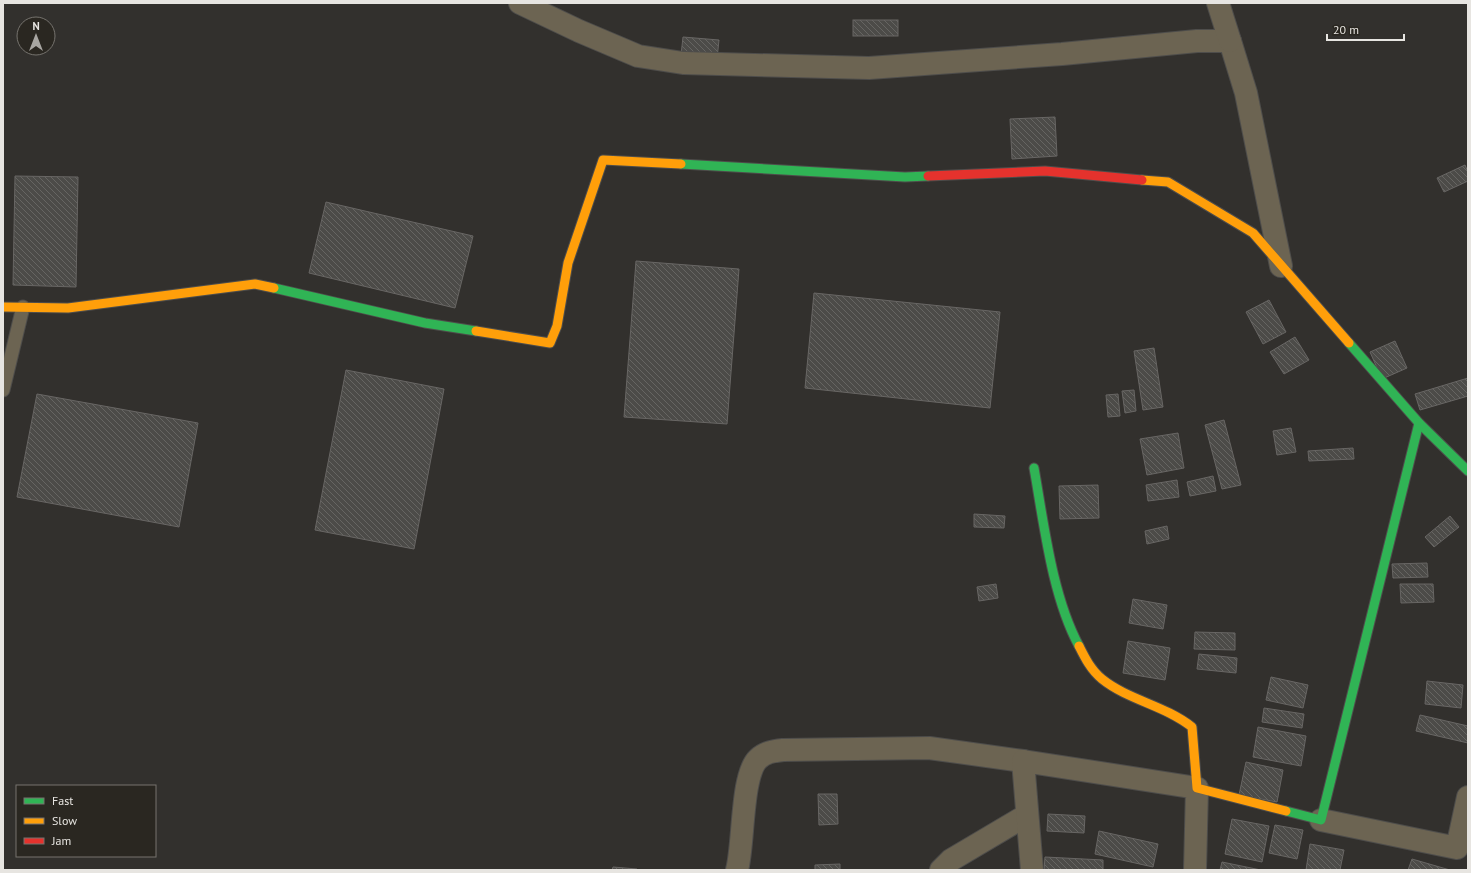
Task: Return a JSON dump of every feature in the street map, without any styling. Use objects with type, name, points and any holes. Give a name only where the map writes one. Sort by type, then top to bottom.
[{"type":"street","points":[[520,3],[579,31],[638,56],[683,62],[869,68],[1062,54],[1197,41],[1230,41]]},
{"type":"street","points":[[1218,3],[1246,93],[1281,266]]},
{"type":"street","points":[[3,307],[68,308],[255,284],[425,323],[550,343],[557,326],[568,263],[603,160],[905,177],[1045,171],[1168,182],[1253,233],[1419,423],[1468,471]]},
{"type":"street","points":[[1321,820],[1419,423]]},
{"type":"street","points":[[1034,468],[1052,561],[1071,629],[1082,654],[1100,677],[1125,693],[1180,717],[1192,727],[1197,788],[1195,870]]},
{"type":"street","points":[[737,870],[749,776],[757,759],[767,752],[783,750],[929,748],[1023,761],[1197,788],[1321,820],[1463,850],[1468,797]]},
{"type":"street","points":[[1023,761],[1032,870]]},
{"type":"street","points":[[941,870],[951,860],[1027,815]]},
{"type":"lane","points":[[3,390],[23,307]]},
{"type":"building","points":[[853,20],[898,20],[898,36],[853,36]]},
{"type":"building","points":[[683,37],[719,40],[717,59],[681,55]]},
{"type":"building","points":[[1055,117],[1057,156],[1012,159],[1010,119]]},
{"type":"building","points":[[1465,165],[1468,172],[1468,181],[1444,192],[1437,178]]},
{"type":"building","points":[[15,176],[78,177],[76,287],[13,285]]},
{"type":"building","points":[[326,202],[473,236],[455,308],[309,273]]},
{"type":"building","points":[[636,261],[739,269],[727,424],[624,417]]},
{"type":"building","points":[[814,293],[1000,312],[990,408],[805,388]]},
{"type":"building","points":[[1269,300],[1286,332],[1263,344],[1246,312]]},
{"type":"building","points":[[1295,337],[1309,360],[1284,374],[1270,352]]},
{"type":"building","points":[[1395,341],[1407,368],[1382,379],[1370,352]]},
{"type":"building","points":[[1154,348],[1163,407],[1143,410],[1134,351]]},
{"type":"building","points":[[346,370],[444,389],[414,549],[315,530]]},
{"type":"building","points":[[1468,378],[1468,396],[1420,410],[1415,394]]},
{"type":"building","points":[[1134,390],[1136,411],[1125,413],[1122,391]]},
{"type":"building","points":[[37,394],[198,423],[179,527],[17,497]]},
{"type":"building","points":[[1118,394],[1120,416],[1108,417],[1106,395]]},
{"type":"building","points":[[1224,420],[1241,485],[1222,489],[1205,425]]},
{"type":"building","points":[[1291,428],[1296,452],[1277,455],[1273,431]]},
{"type":"building","points":[[1178,433],[1184,468],[1147,475],[1140,439]]},
{"type":"building","points":[[1353,448],[1354,459],[1309,461],[1308,451]]},
{"type":"building","points":[[1213,476],[1216,491],[1190,496],[1187,482]]},
{"type":"building","points":[[1177,480],[1179,497],[1148,501],[1146,485]]},
{"type":"building","points":[[1098,485],[1099,518],[1060,519],[1059,486]]},
{"type":"building","points":[[974,514],[1005,516],[1004,528],[974,527]]},
{"type":"building","points":[[1450,516],[1459,527],[1434,547],[1425,537]]},
{"type":"building","points":[[1167,526],[1169,539],[1147,544],[1145,531]]},
{"type":"building","points":[[1427,563],[1428,577],[1393,578],[1392,564]]},
{"type":"building","points":[[996,584],[998,598],[979,601],[977,587]]},
{"type":"building","points":[[1400,584],[1433,584],[1434,602],[1401,603]]},
{"type":"building","points":[[1133,599],[1167,605],[1163,629],[1129,623]]},
{"type":"building","points":[[1195,632],[1235,633],[1235,650],[1194,649]]},
{"type":"building","points":[[1128,641],[1170,648],[1165,680],[1123,673]]},
{"type":"building","points":[[1199,654],[1237,658],[1236,673],[1197,669]]},
{"type":"building","points":[[1271,677],[1308,685],[1303,708],[1266,700]]},
{"type":"building","points":[[1427,681],[1463,685],[1461,708],[1425,704]]},
{"type":"building","points":[[1264,708],[1304,714],[1302,728],[1262,722]]},
{"type":"building","points":[[1420,715],[1468,726],[1468,743],[1416,731]]},
{"type":"building","points":[[1258,727],[1306,736],[1301,766],[1253,757]]},
{"type":"building","points":[[1246,762],[1283,770],[1277,802],[1239,795]]},
{"type":"building","points":[[818,794],[837,794],[838,824],[819,825]]},
{"type":"building","points":[[1048,814],[1085,816],[1084,833],[1047,831]]},
{"type":"building","points":[[1232,819],[1269,826],[1262,862],[1225,854]]},
{"type":"building","points":[[1275,825],[1303,830],[1297,859],[1269,853]]},
{"type":"building","points":[[1099,831],[1158,844],[1153,867],[1095,854]]},
{"type":"building","points":[[1310,844],[1344,850],[1340,870],[1306,870]]},
{"type":"building","points":[[1045,857],[1103,860],[1103,870],[1044,870]]},
{"type":"building","points":[[1412,859],[1450,870],[1408,870]]},
{"type":"building","points":[[1222,862],[1261,870],[1220,870]]},
{"type":"building","points":[[840,864],[840,870],[815,870],[815,865]]},
{"type":"building","points":[[613,867],[637,869],[637,870],[612,870]]},
{"type":"traffic: fast","points":[[681,164],[905,177],[928,176]]},
{"type":"traffic: fast","points":[[274,288],[425,323],[476,331]]},
{"type":"traffic: fast","points":[[1349,343],[1419,423],[1468,471]]},
{"type":"traffic: fast","points":[[1286,811],[1321,820],[1419,423]]},
{"type":"traffic: fast","points":[[1034,468],[1050,559],[1062,605],[1079,646]]},
{"type":"traffic: slow","points":[[476,331],[550,343],[557,326],[568,263],[603,160],[681,164]]},
{"type":"traffic: slow","points":[[1142,180],[1168,182],[1253,233],[1349,343]]},
{"type":"traffic: slow","points":[[3,307],[68,308],[255,284],[274,288]]},
{"type":"traffic: slow","points":[[1079,646],[1091,668],[1102,679],[1123,692],[1170,713],[1192,727],[1197,788],[1286,811]]},
{"type":"traffic: jam","points":[[928,176],[1045,171],[1142,180]]}]
